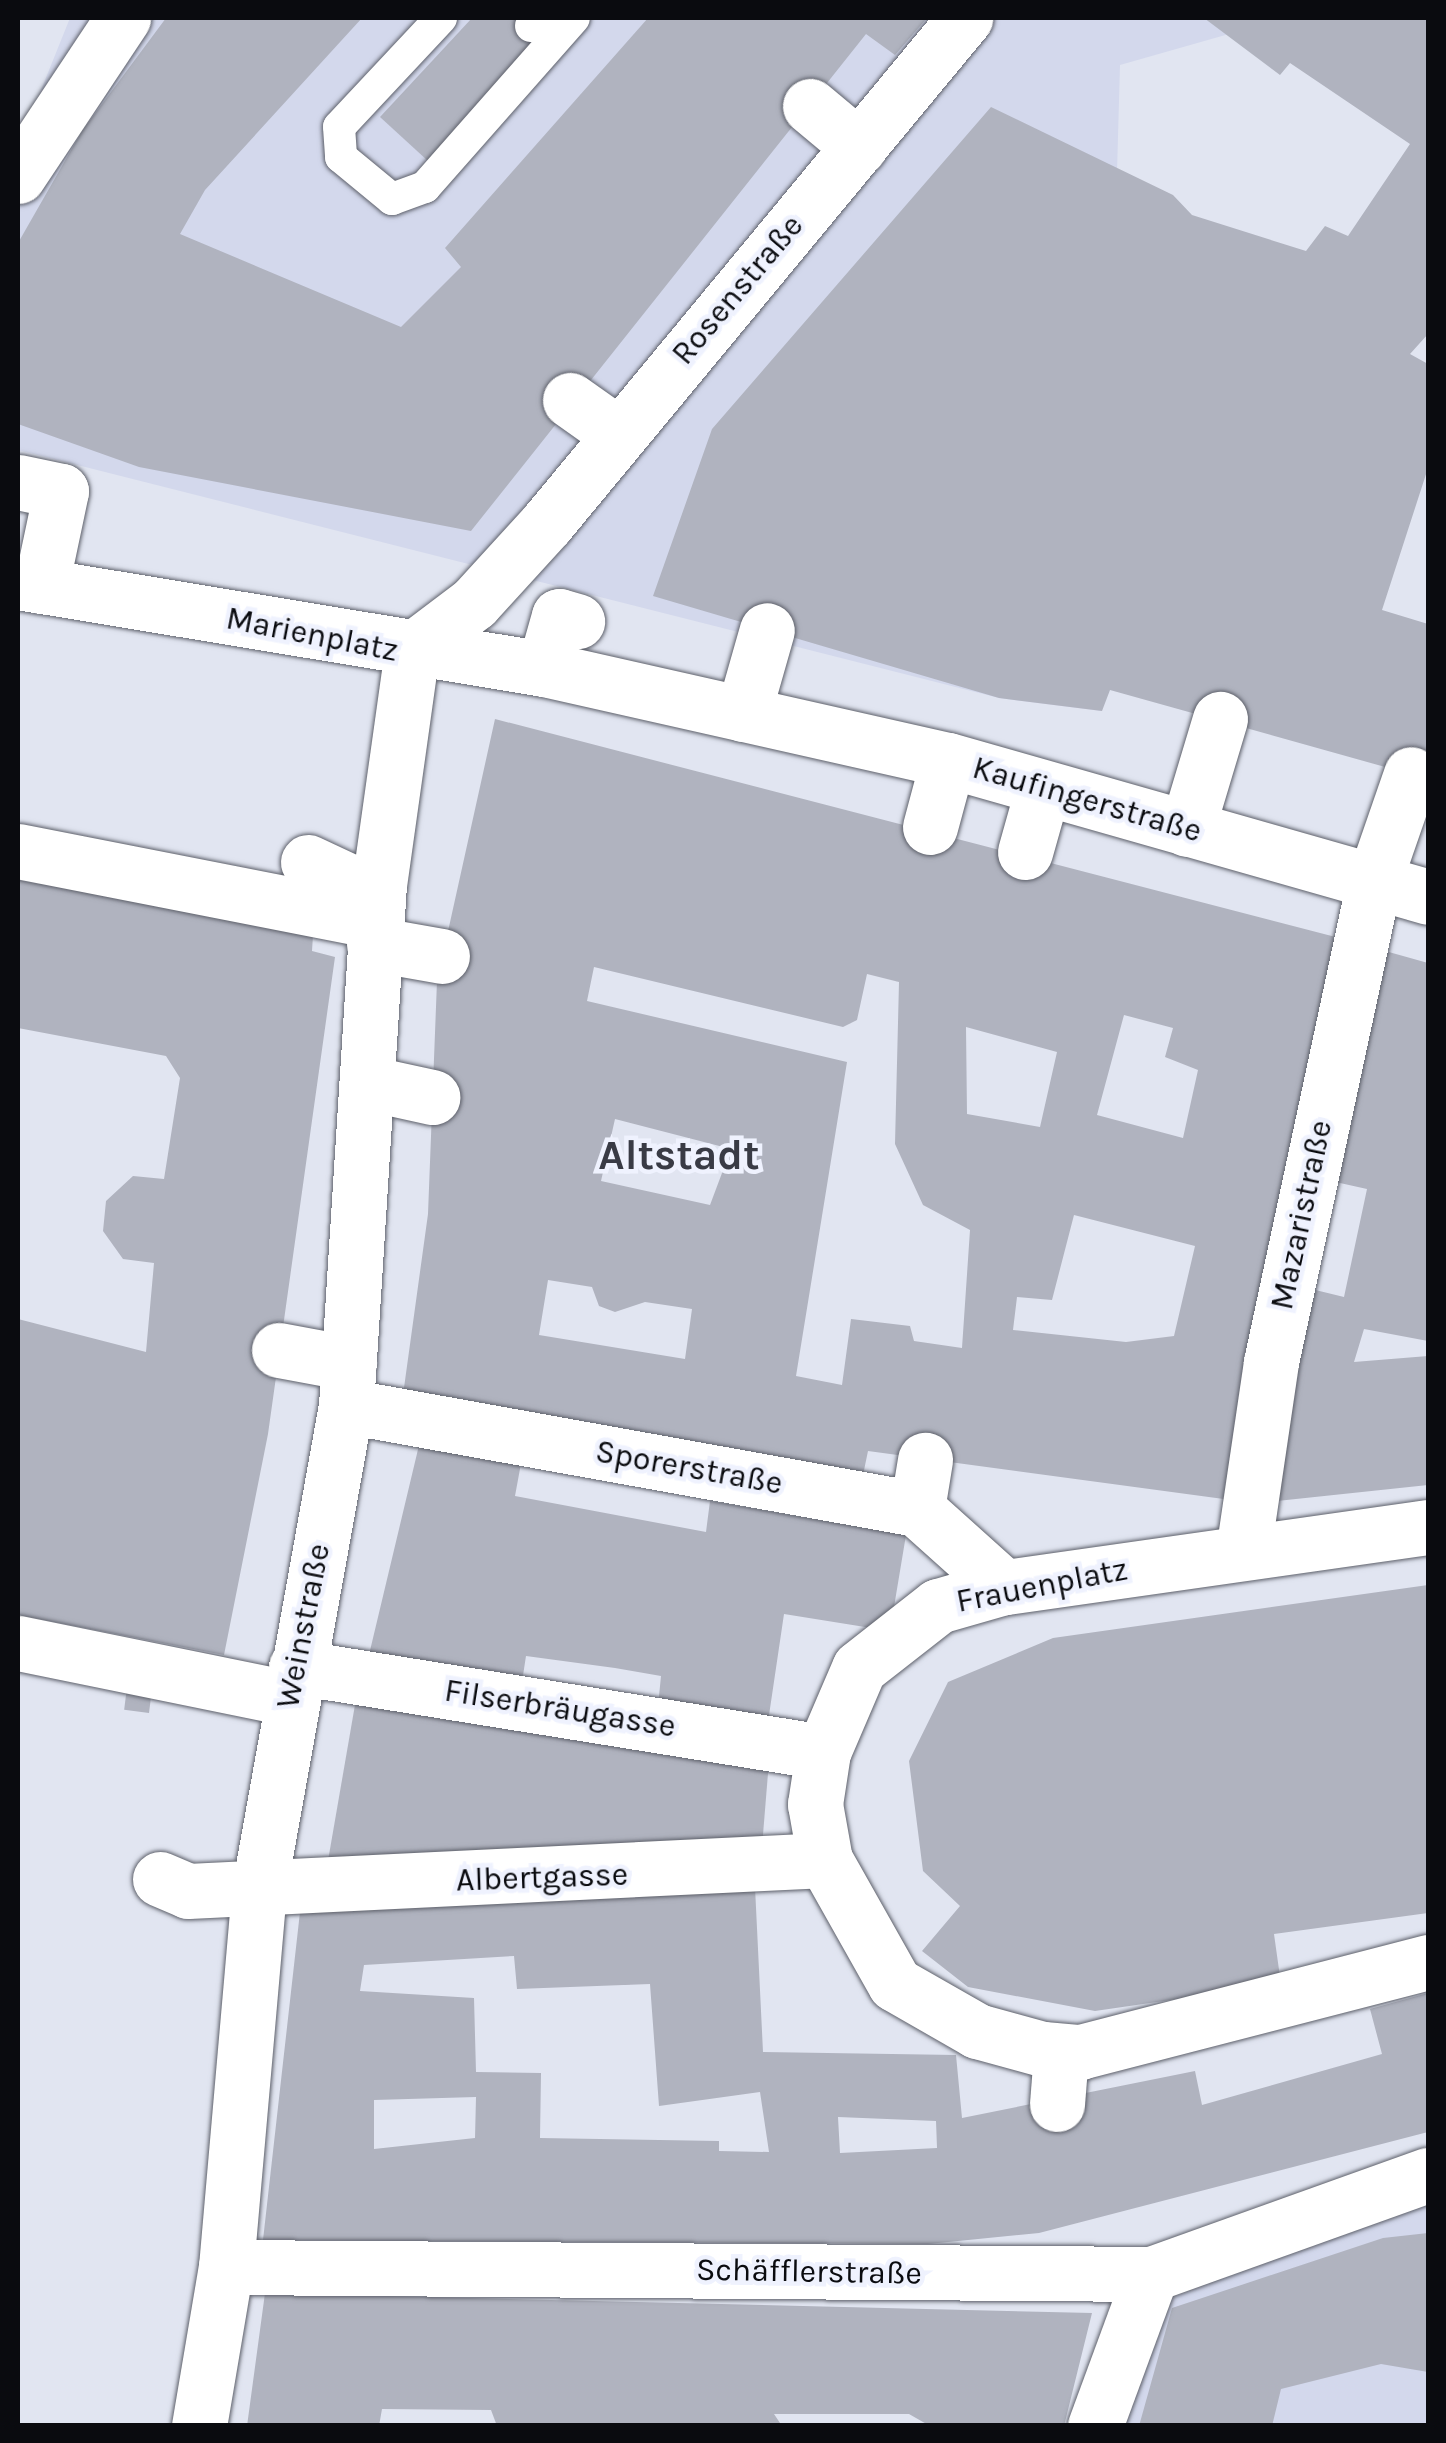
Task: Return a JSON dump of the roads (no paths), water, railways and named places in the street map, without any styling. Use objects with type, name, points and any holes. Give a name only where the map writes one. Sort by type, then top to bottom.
[{"type":"street","points":[[18,176],[66,127],[123,18]]},
{"type":"street","name":"Rosenstraße","points":[[412,650],[474,603],[965,18]]},
{"type":"street","points":[[810,106],[860,147]]},
{"type":"street","points":[[570,400],[618,434]]},
{"type":"street","name":"Marienplatz","points":[[18,482],[61,490],[30,584],[412,650],[348,895]]},
{"type":"street","points":[[544,669],[559,616],[576,622]]},
{"type":"street","points":[[743,714],[767,630]]},
{"type":"street","name":"Kaufingerstraße","points":[[412,650],[544,669],[948,760],[1428,897]]},
{"type":"street","points":[[1187,829],[1220,719]]},
{"type":"street","points":[[930,827],[948,760]]},
{"type":"street","name":"Mazaristraße","points":[[1242,1552],[1271,1362],[1374,882],[1411,774]]},
{"type":"street","points":[[1025,852],[1044,788]]},
{"type":"street","points":[[18,851],[93,873],[348,895],[442,956]]},
{"type":"street","name":"Weinstraße","points":[[218,2415],[226,2267],[259,1888],[348,1385],[368,1083],[348,895]]},
{"type":"street","points":[[368,1083],[432,1097]]},
{"type":"street","points":[[279,1350],[348,1385]]},
{"type":"street","name":"Sporerstraße","points":[[348,1385],[921,1484],[1004,1587]]},
{"type":"street","name":"Frauenplatz","points":[[1428,1527],[1004,1587],[938,1606],[892,1635],[859,1668],[823,1752],[816,1804],[825,1860],[896,1984],[1059,2079],[1428,1962]]},
{"type":"street","name":"Filserbräugasse","points":[[18,1643],[823,1752]]},
{"type":"street","name":"Albertgasse","points":[[259,1888],[825,1860]]},
{"type":"street","points":[[168,1889],[259,1888]]},
{"type":"street","name":"Schäfflerstraße","points":[[226,2267],[1151,2274],[1428,2174]]},
{"type":"street","points":[[1090,2406],[1151,2274]]},
{"type":"lane","points":[[440,18],[338,127],[341,157],[392,199],[426,187],[574,18]]},
{"type":"district","name":"Altstadt","points":[[679,1155]]}]
